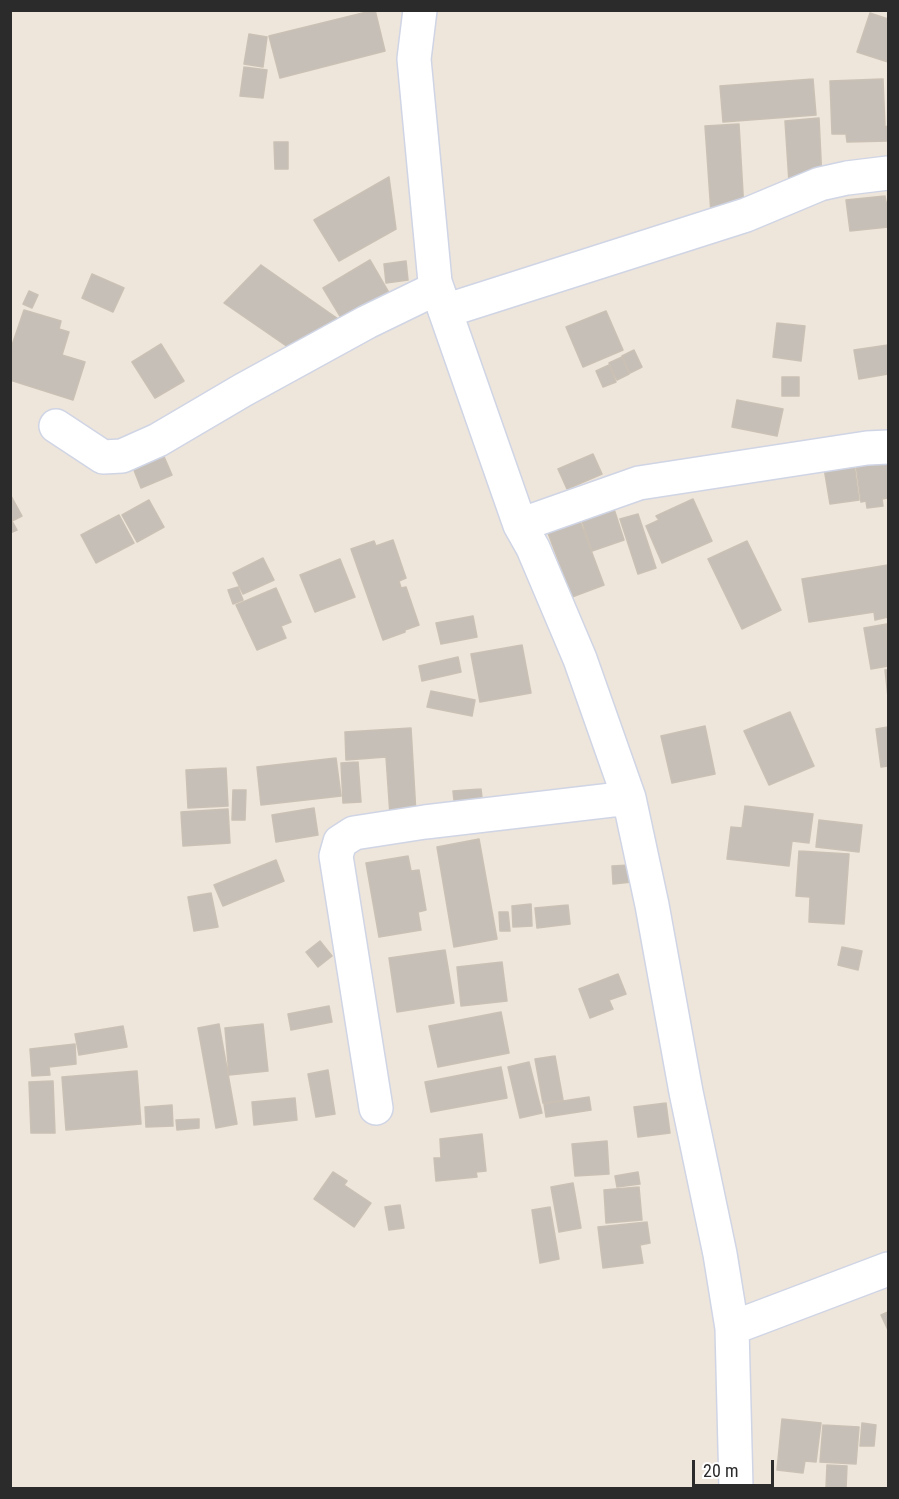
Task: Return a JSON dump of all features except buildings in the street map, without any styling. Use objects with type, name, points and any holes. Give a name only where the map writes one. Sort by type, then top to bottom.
[{"type":"street","points":[[420,10],[414,59],[435,282],[520,525],[533,548],[580,659],[629,798],[720,1254],[732,1329],[736,1488]]},
{"type":"street","points":[[56,426],[103,457],[122,456],[158,440],[367,322],[441,299],[746,215],[820,184],[888,173]]},
{"type":"street","points":[[520,525],[639,483],[867,448],[888,447]]},
{"type":"street","points":[[376,1108],[336,856],[340,842],[354,832],[629,798]]},
{"type":"street","points":[[732,1329],[888,1269]]}]
